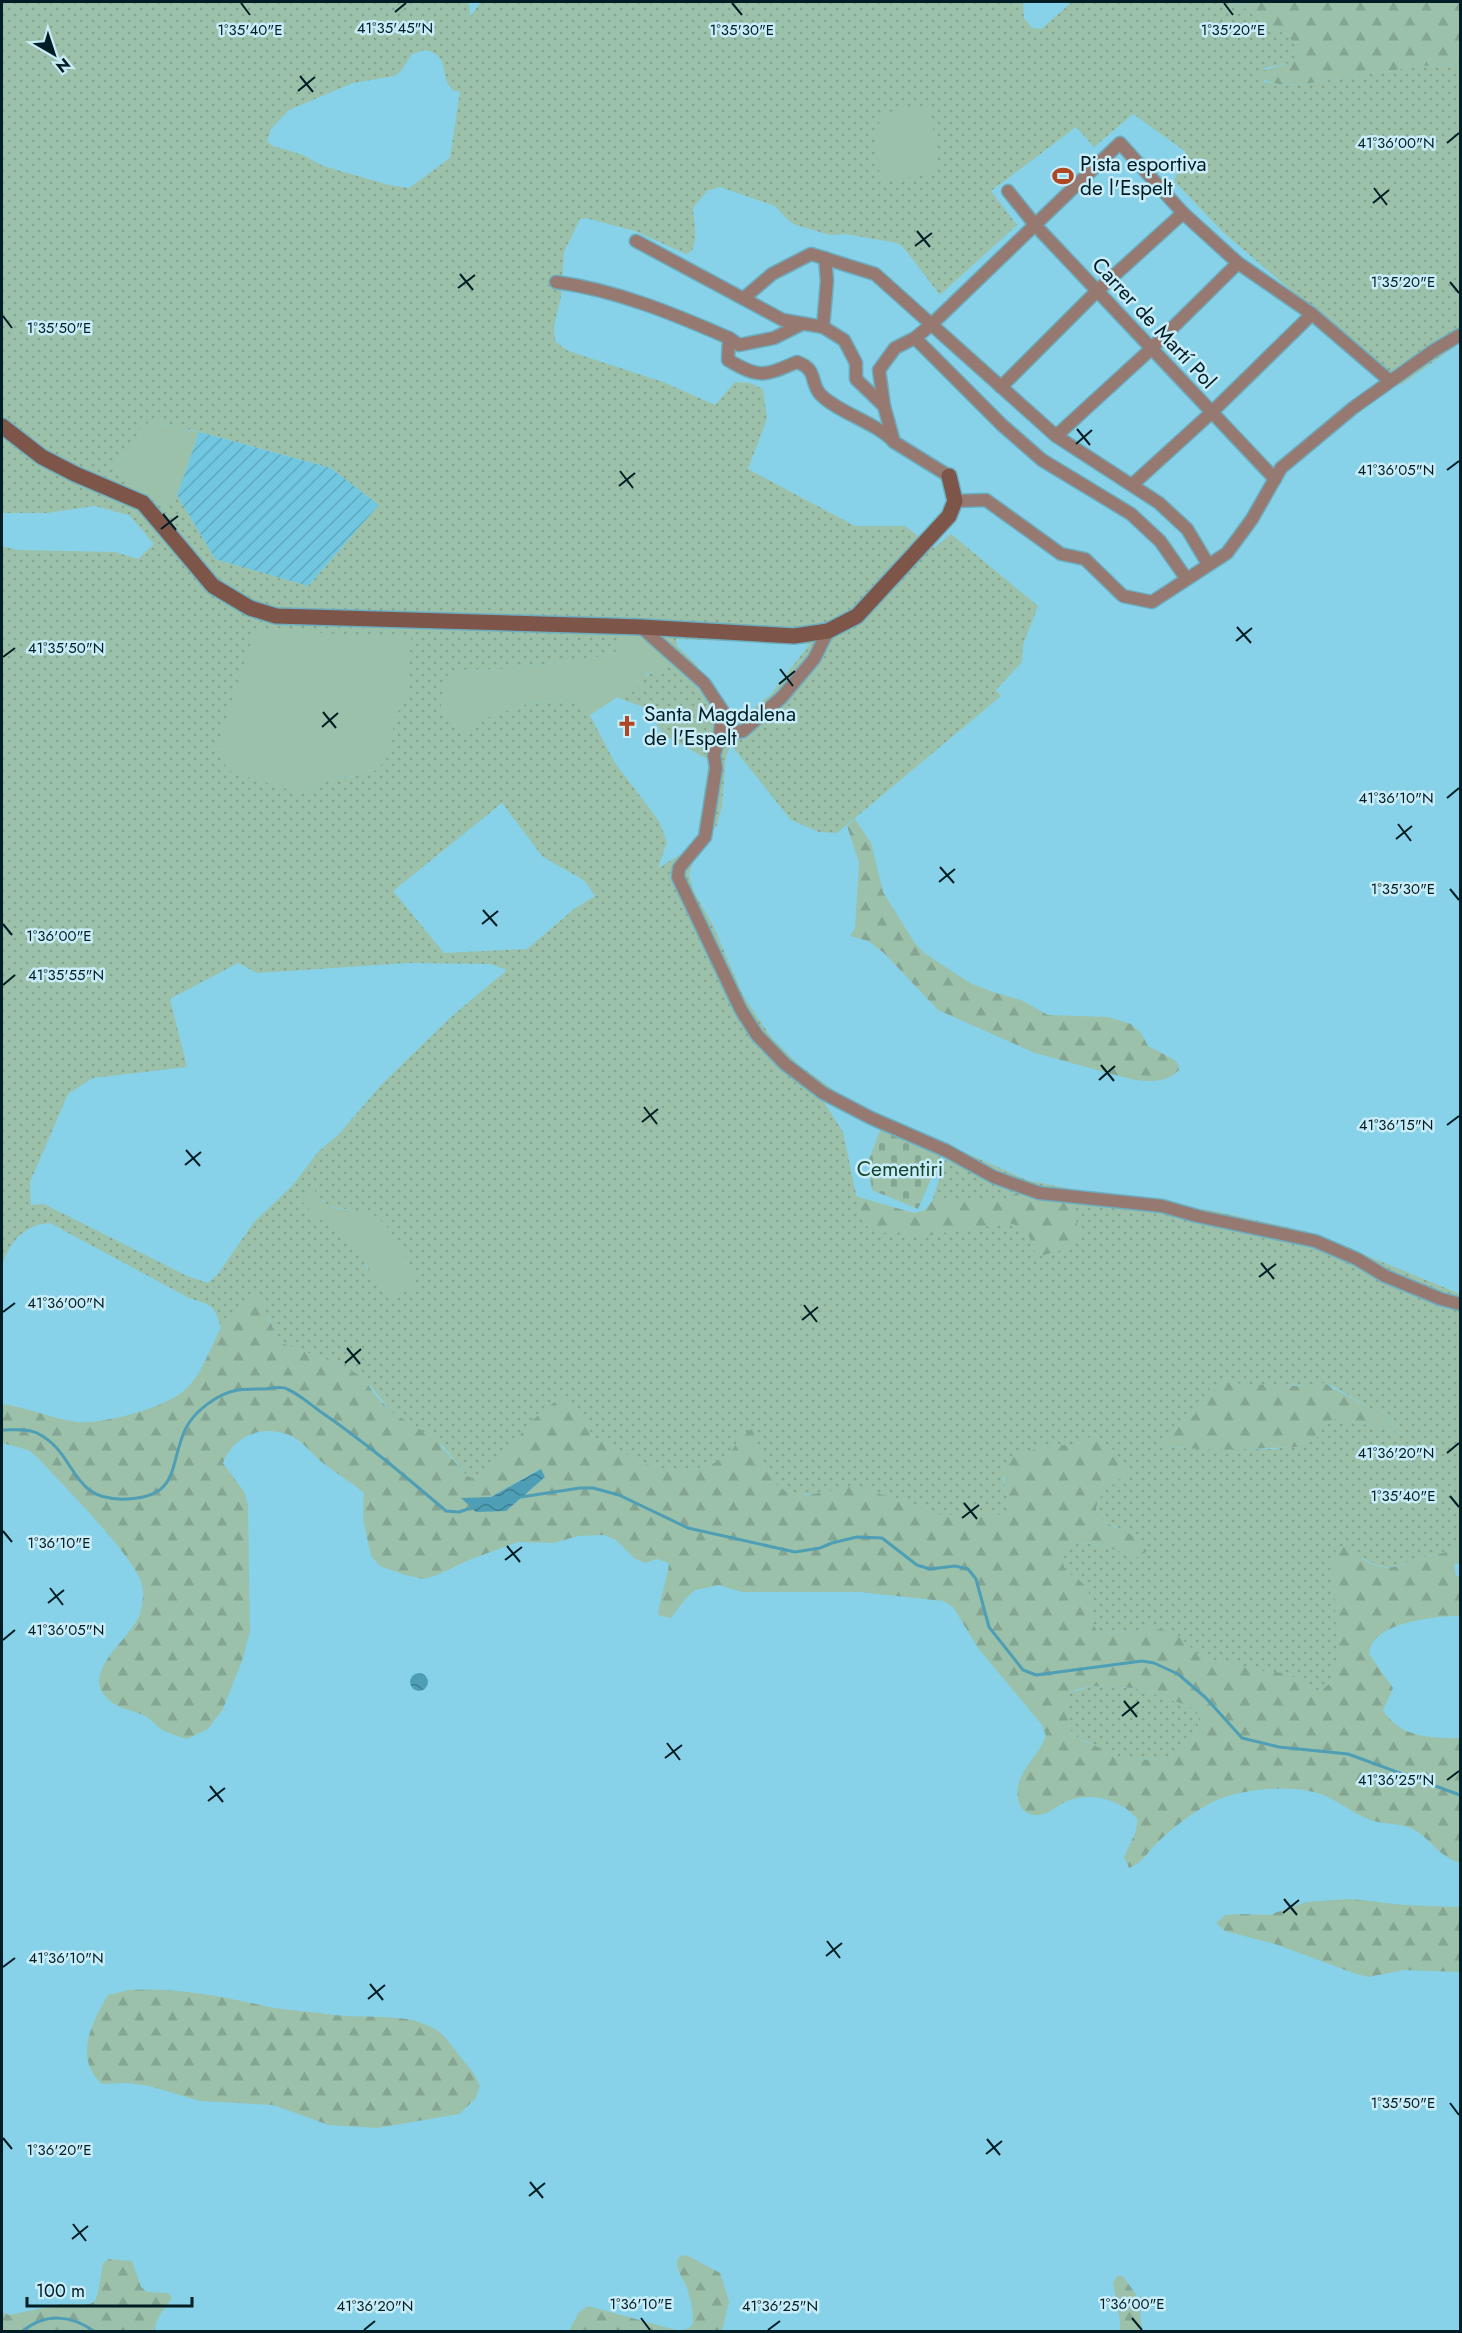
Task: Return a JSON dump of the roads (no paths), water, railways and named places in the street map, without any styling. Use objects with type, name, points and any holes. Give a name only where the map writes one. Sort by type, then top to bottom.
[{"type":"street","points":[[894,442],[884,406],[879,370],[895,348],[915,338],[932,324],[1120,143],[1183,213],[1238,263],[1312,314],[1390,381]]},
{"type":"street","name":"Carrer de Martí Pol","points":[[1008,191],[1036,226],[1275,479]]},
{"type":"street","points":[[1001,387],[1097,291],[1183,213]]},
{"type":"street","points":[[636,242],[783,320],[823,327],[844,340],[856,363],[856,379],[884,406]]},
{"type":"street","points":[[744,298],[772,274],[811,254],[875,274],[1056,436],[1159,503],[1187,529],[1208,564]]},
{"type":"street","points":[[823,327],[827,280],[825,258]]},
{"type":"street","points":[[1056,436],[1151,349],[1238,263]]},
{"type":"street","points":[[556,282],[588,286],[662,310],[729,338],[739,345],[763,341],[802,324]]},
{"type":"street","points":[[1133,484],[1211,413],[1312,314]]},
{"type":"street","points":[[955,501],[986,500],[1061,554],[1085,559],[1123,596],[1152,602],[1227,553],[1252,519],[1281,468],[1353,408],[1461,335]]},
{"type":"street","points":[[2,426],[42,457],[143,503],[213,586],[250,608],[276,616],[641,627],[794,636],[828,631],[856,616],[949,516],[955,501],[949,476],[820,394],[813,374],[806,366],[797,362],[766,375],[747,371],[728,360],[729,338]]},
{"type":"street","points":[[915,338],[1002,425],[1042,459],[1131,514],[1160,541],[1186,578]]},
{"type":"street","points":[[641,627],[704,683],[722,710],[720,735],[714,755],[716,768],[705,837],[679,868],[678,877],[741,1010],[760,1039],[791,1069],[823,1093],[871,1118],[947,1151],[994,1177],[1038,1194],[1162,1206],[1197,1216],[1315,1241],[1357,1259],[1385,1276],[1441,1299],[1461,1304]]},
{"type":"street","points":[[720,735],[743,731],[782,697],[814,659],[828,631]]},
{"type":"water","points":[[541,1469],[545,1477],[506,1511],[476,1512],[461,1498],[491,1497]]},
{"type":"water","points":[[419,1673],[425,1676],[428,1682],[425,1688],[419,1691],[413,1688],[410,1682],[413,1676]]},
{"type":"waterway","points":[[2,1430],[33,1431],[51,1442],[84,1485],[94,1493],[108,1498],[144,1497],[164,1486],[174,1467],[185,1430],[207,1404],[222,1395],[238,1390],[282,1388],[291,1391],[353,1435],[446,1511],[459,1512],[474,1507]]},
{"type":"waterway","points":[[521,1497],[593,1488],[619,1495],[688,1528],[795,1552],[820,1548],[857,1537],[882,1538],[917,1565],[930,1569],[955,1566],[968,1569],[976,1579],[989,1627],[1023,1670],[1036,1675],[1142,1661],[1154,1663],[1178,1674],[1206,1698],[1242,1738],[1279,1747],[1348,1754],[1460,1795]]},
{"type":"waterway","points":[[22,2332],[40,2321],[58,2318],[77,2322],[95,2332]]},
{"type":"place","name":"Pista esportiva de l'Espelt","points":[[1063,176]]},
{"type":"place","name":"Santa Magdalena de l'Espelt","points":[[627,726]]},
{"type":"park label","name":"Cementiri","points":[[900,1169]]}]
